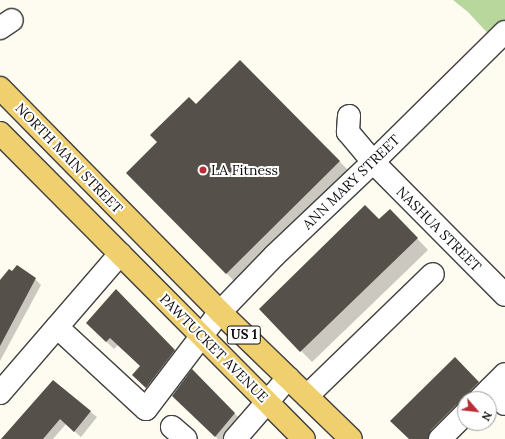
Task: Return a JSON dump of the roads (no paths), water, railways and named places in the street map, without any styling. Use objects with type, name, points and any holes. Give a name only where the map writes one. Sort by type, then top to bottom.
[{"type":"main road","name":"NORTH MAIN STREET","points":[[0,88],[138,229]]},
{"type":"main road","name":"US 1","points":[[0,133],[122,256]]},
{"type":"main road","points":[[122,256],[138,229]]},
{"type":"main road","name":"US 1","points":[[138,229],[220,312],[351,439]]},
{"type":"main road","name":"PAWTUCKET AVENUE","points":[[122,256],[304,439]]},
{"type":"street","name":"ANN MARY STREET","points":[[57,327],[146,409],[220,312],[274,256],[373,162],[505,32]]},
{"type":"street","name":"NASHUA STREET","points":[[349,116],[348,132],[373,162],[505,295]]},
{"type":"street","points":[[0,393],[57,327],[122,256]]},
{"type":"street","points":[[307,396],[433,274]]},
{"type":"street","points":[[495,391],[505,374]]},
{"type":"street","points":[[235,439],[288,378]]},
{"type":"street","points":[[440,439],[457,422]]},
{"type":"place","name":"LA Fitness","points":[[203,170]]}]
